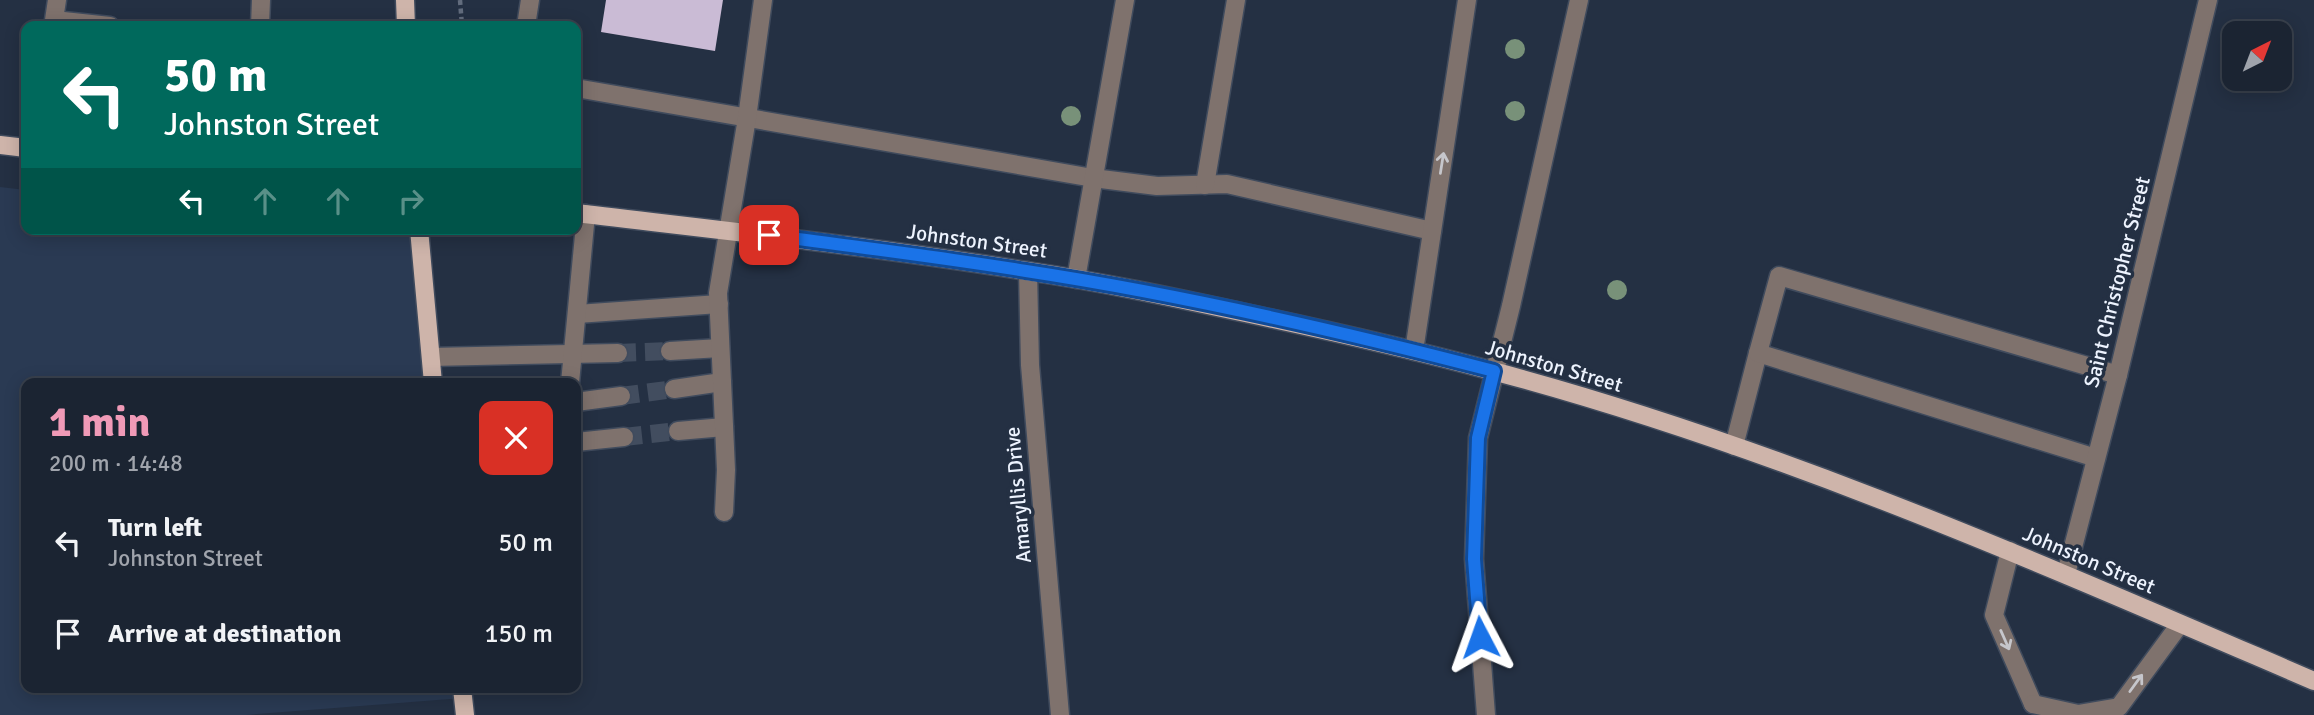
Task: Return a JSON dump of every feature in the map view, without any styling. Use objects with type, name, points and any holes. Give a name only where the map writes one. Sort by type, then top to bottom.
[{"type":"main road","points":[[405,0],[406,21]]},
{"type":"main road","points":[[0,145],[21,147]]},
{"type":"main road","name":"Johnston Street","points":[[581,214],[729,229],[1076,279],[1145,291],[1494,371],[1734,446],[1830,481],[2066,574],[2314,681]]},
{"type":"main road","points":[[420,235],[433,378]]},
{"type":"main road","points":[[463,693],[465,715]]},
{"type":"street","points":[[57,0],[54,20],[63,21]]},
{"type":"street","points":[[260,21],[261,0]]},
{"type":"street","points":[[527,21],[530,0]]},
{"type":"street","points":[[724,512],[726,470],[718,293],[763,0]]},
{"type":"street","points":[[1076,279],[1125,0]]},
{"type":"street","points":[[1205,185],[1236,0]]},
{"type":"street","points":[[1414,351],[1467,0]]},
{"type":"street","points":[[1486,715],[1474,559],[1478,438],[1511,306],[1579,0]]},
{"type":"street","name":"Saint Christopher Street","points":[[2066,574],[2118,375],[2208,0]]},
{"type":"street","points":[[581,89],[1093,178],[1157,186],[1227,184],[1432,231]]},
{"type":"street","points":[[571,378],[577,314],[580,235]]},
{"type":"street","name":"Amaryllis Drive","points":[[1028,271],[1030,365],[1060,715]]},
{"type":"street","points":[[1734,446],[1779,275],[2118,375]]},
{"type":"street","points":[[577,314],[719,304]]},
{"type":"street","points":[[670,351],[720,348]]},
{"type":"street","points":[[431,357],[618,353]]},
{"type":"street","points":[[1758,354],[2096,458]]},
{"type":"street","points":[[674,388],[722,382]]},
{"type":"street","points":[[581,401],[621,396]]},
{"type":"street","points":[[678,431],[723,427]]},
{"type":"street","points":[[581,441],[624,437]]},
{"type":"street","points":[[2010,551],[1994,615],[2030,710],[2077,714],[2119,707],[2180,624]]},
{"type":"path","points":[[460,0],[462,21]]},
{"type":"shaded area","points":[[0,187],[21,189],[21,235],[419,236],[433,378],[21,378],[21,693],[462,693],[463,698],[246,715],[0,715]]},
{"type":"building","points":[[606,0],[723,0],[715,51],[601,32]]},
{"type":"tunnel","points":[[618,353],[670,351]]},
{"type":"tunnel","points":[[621,396],[674,389]]},
{"type":"tunnel","points":[[624,437],[678,431]]},
{"type":"route","points":[[769,235],[1028,271],[1145,291],[1381,342],[1494,371],[1478,438],[1474,559],[1480,637]]}]
